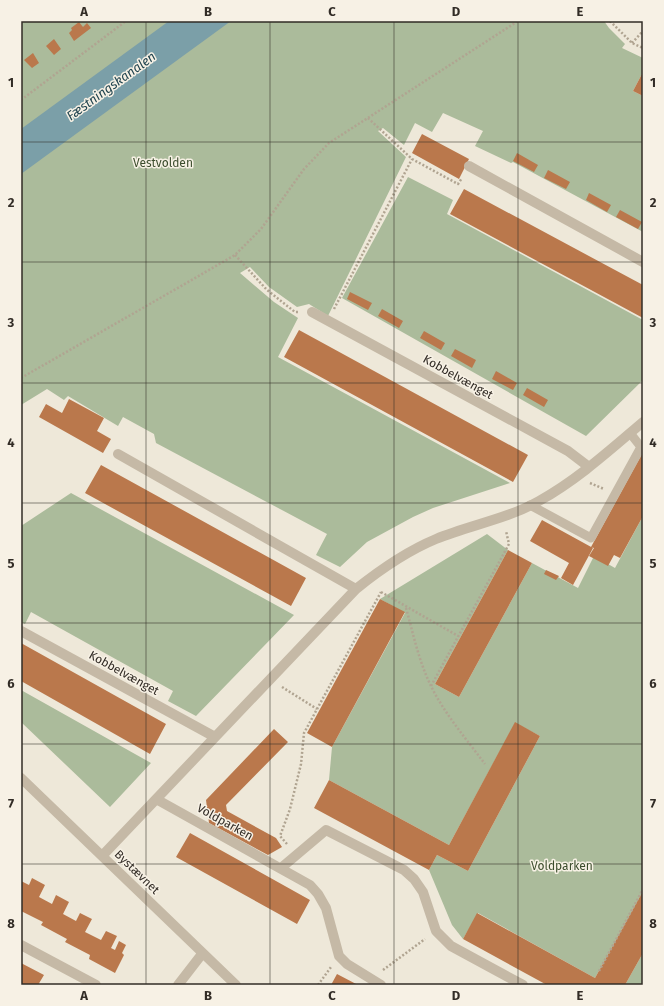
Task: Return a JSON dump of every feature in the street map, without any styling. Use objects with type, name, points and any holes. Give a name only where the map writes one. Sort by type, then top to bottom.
[{"type":"street","points":[[469,166],[643,262]]},
{"type":"street","name":"Kobbelvænget","points":[[312,312],[568,451],[589,467]]},
{"type":"street","points":[[102,856],[356,589],[404,554],[437,538],[504,517],[539,502],[589,467],[643,422]]},
{"type":"street","points":[[118,454],[356,589]]},
{"type":"street","name":"Kobbelvænget","points":[[21,631],[215,737]]},
{"type":"street","name":"Bystævnet","points":[[21,778],[202,954],[236,985]]},
{"type":"street","name":"Voldparken","points":[[156,799],[310,885],[318,894],[326,908],[339,956]]},
{"type":"street","points":[[281,868],[326,830],[404,870],[414,879],[423,892],[436,931],[451,946],[523,985]]},
{"type":"street","points":[[21,945],[96,985]]},
{"type":"street","points":[[178,985],[202,954]]},
{"type":"street","points":[[339,956],[347,964],[377,983]]},
{"type":"lane","points":[[530,505],[591,538],[641,447],[630,433]]},
{"type":"path","points":[[21,100],[126,21]]},
{"type":"path","points":[[21,378],[235,255],[261,229],[304,169],[329,143],[518,21]]},
{"type":"path","points":[[610,21],[632,43],[643,48]]},
{"type":"path","points":[[632,43],[643,31]]},
{"type":"path","points":[[368,118],[412,159],[458,184],[469,166]]},
{"type":"path","points":[[328,321],[412,159]]},
{"type":"path","points":[[235,255],[266,290],[295,312],[312,312]]},
{"type":"path","points":[[577,476],[615,495]]},
{"type":"path","points":[[431,686],[508,544],[504,517]]},
{"type":"path","points":[[365,582],[406,608],[458,636]]},
{"type":"path","points":[[295,855],[280,836],[294,794],[301,764],[304,733],[381,592]]},
{"type":"path","points":[[406,608],[413,635],[431,686],[460,731],[485,764]]},
{"type":"path","points":[[271,678],[285,690],[317,709]]},
{"type":"path","points":[[599,971],[643,889]]},
{"type":"path","points":[[377,983],[385,968],[436,931]]},
{"type":"path","points":[[318,985],[339,956]]},
{"type":"green space","name":"Vestvolden","points":[[21,21],[604,21],[625,44],[622,48],[643,58],[643,72],[633,91],[643,96],[643,232],[513,162],[511,163],[475,146],[483,131],[443,113],[432,132],[415,123],[404,145],[383,128],[378,131],[406,157],[328,316],[309,304],[297,307],[269,287],[250,267],[240,273],[274,302],[298,318],[278,357],[510,483],[433,508],[413,517],[367,542],[340,567],[316,555],[327,534],[156,443],[154,434],[123,417],[118,426],[68,396],[64,400],[47,389],[21,405]]},
{"type":"green space","points":[[408,177],[453,200],[447,214],[643,320],[643,380],[586,436],[342,298]]},
{"type":"green space","points":[[71,493],[294,615],[196,716],[168,701],[173,691],[31,612],[25,624],[21,622],[21,526]]},
{"type":"green space","name":"Voldparken","points":[[643,516],[643,891],[595,978],[478,913],[463,939],[452,925],[429,870],[437,855],[468,871],[540,736],[515,723],[449,845],[329,780],[332,747],[405,613],[380,599],[487,534],[508,550],[435,684],[459,697],[532,563],[578,588],[594,556],[615,568]]},
{"type":"green space","points":[[21,690],[151,763],[110,807],[21,722]]},
{"type":"green space","points":[[643,953],[643,985],[625,985]]},
{"type":"water","name":"Fæstningskanalen","points":[[169,21],[231,21],[21,174],[21,129]]},
{"type":"building","points":[[79,22],[83,27],[87,23],[91,28],[74,41],[69,33],[72,30],[71,28]]},
{"type":"building","points":[[54,39],[61,49],[54,55],[46,46]]},
{"type":"building","points":[[33,53],[39,63],[32,68],[24,60]]},
{"type":"building","points":[[643,72],[643,96],[633,91]]},
{"type":"building","points":[[422,134],[469,159],[459,179],[412,153]]},
{"type":"building","points":[[517,153],[538,165],[534,172],[513,161]]},
{"type":"building","points":[[548,170],[570,182],[566,189],[544,178]]},
{"type":"building","points":[[464,189],[643,285],[643,318],[450,214]]},
{"type":"building","points":[[589,193],[611,205],[607,212],[586,200]]},
{"type":"building","points":[[620,210],[642,222],[638,229],[616,217]]},
{"type":"building","points":[[350,292],[372,303],[368,310],[347,299]]},
{"type":"building","points":[[382,309],[403,321],[399,328],[378,316]]},
{"type":"building","points":[[299,330],[528,455],[513,482],[284,357]]},
{"type":"building","points":[[424,331],[445,343],[441,350],[420,338]]},
{"type":"building","points":[[455,349],[476,360],[472,368],[451,356]]},
{"type":"building","points":[[496,371],[517,383],[513,390],[492,379]]},
{"type":"building","points":[[527,388],[548,400],[544,407],[523,395]]},
{"type":"building","points":[[69,399],[104,418],[97,431],[111,439],[103,453],[39,417],[46,404],[62,413]]},
{"type":"building","points":[[643,452],[643,516],[620,558],[614,555],[608,566],[589,556],[594,548],[591,547]]},
{"type":"building","points":[[101,465],[306,578],[291,606],[85,493]]},
{"type":"building","points":[[542,520],[593,548],[573,585],[561,578],[569,563],[530,541]]},
{"type":"building","points":[[508,550],[532,563],[459,697],[435,684]]},
{"type":"building","points":[[546,570],[559,576],[556,580],[544,574]]},
{"type":"building","points":[[380,599],[405,612],[332,747],[307,733]]},
{"type":"building","points":[[21,643],[166,724],[150,754],[21,681]]},
{"type":"building","points":[[515,722],[540,736],[468,871],[437,855],[429,870],[314,808],[329,780],[449,845]]},
{"type":"building","points":[[274,729],[288,742],[226,805],[227,811],[276,838],[282,847],[268,855],[209,823],[206,800]]},
{"type":"building","points":[[190,833],[310,900],[297,924],[176,857]]},
{"type":"building","points":[[32,878],[45,885],[39,897],[52,904],[56,895],[69,902],[63,914],[76,921],[80,913],[92,919],[85,932],[101,940],[106,931],[117,936],[111,948],[115,950],[119,941],[126,945],[122,953],[124,955],[115,973],[89,959],[90,955],[65,942],[67,939],[41,925],[43,922],[21,911],[21,881],[29,885]]},
{"type":"building","points":[[643,891],[643,953],[625,985],[547,985],[463,939],[477,913],[595,978]]},
{"type":"building","points":[[21,963],[44,975],[38,985],[21,985]]},
{"type":"building","points":[[337,974],[358,985],[331,985]]}]
